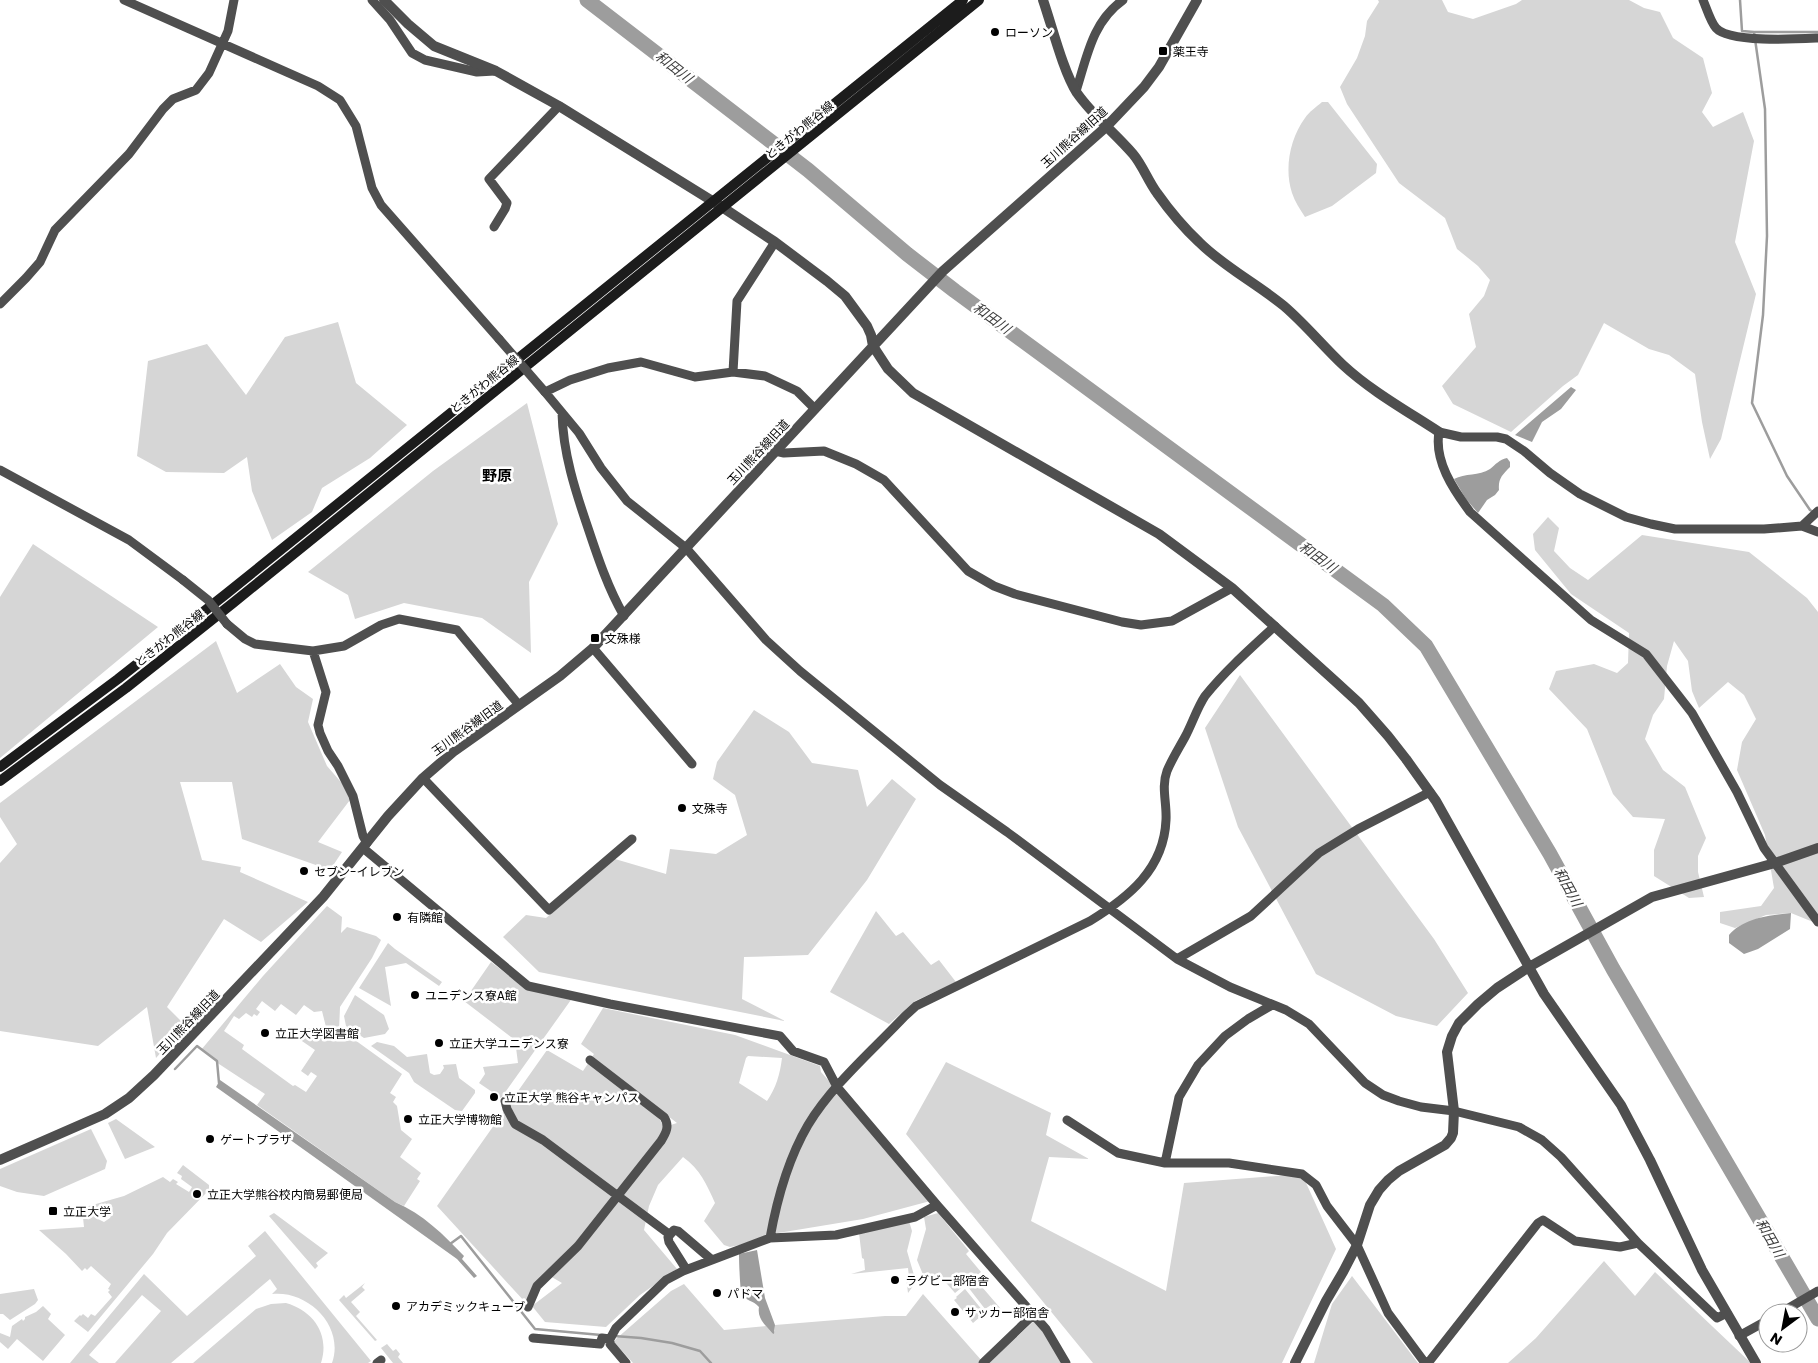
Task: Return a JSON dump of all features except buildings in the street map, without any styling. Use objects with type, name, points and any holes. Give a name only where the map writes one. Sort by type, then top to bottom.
[{"type":"main road","name":"ときがわ熊谷線","points":[[0,767],[118,679],[226,594],[963,0]]},
{"type":"main road","name":"ときがわ熊谷線","points":[[0,781],[126,688],[233,603],[979,0]]},
{"type":"street","points":[[124,0],[318,86],[340,100],[356,126],[372,188],[381,205],[562,412],[579,433],[601,468],[627,500],[686,548],[766,640],[800,671],[940,785],[1014,837],[1177,959],[1230,988],[1286,1010],[1309,1024],[1365,1083],[1383,1095],[1421,1107],[1454,1112],[1519,1127],[1542,1140],[1561,1157],[1638,1243],[1717,1318],[1727,1314]]},
{"type":"street","points":[[0,304],[40,262],[54,230],[129,154],[163,109],[173,99],[196,90],[209,73],[228,30],[234,0]]},
{"type":"street","points":[[372,0],[390,20],[412,52],[425,60],[477,72],[496,71]]},
{"type":"street","points":[[384,0],[434,46],[496,71],[559,106],[775,242],[845,296],[867,326],[873,346],[888,369],[913,393],[1159,534],[1232,588],[1359,703],[1406,759],[1430,792],[1544,994],[1626,1113],[1702,1270],[1756,1363]]},
{"type":"street","points":[[1043,0],[1066,68],[1076,91],[1106,127],[1134,155],[1158,194],[1198,242],[1288,310],[1342,364],[1379,393],[1439,432],[1461,438],[1497,437],[1506,439],[1580,494],[1626,517],[1675,529],[1764,529],[1802,526],[1818,532]]},
{"type":"street","points":[[1076,91],[1096,28],[1106,14],[1123,0]]},
{"type":"street","name":"玉川熊谷線旧道","points":[[0,1160],[105,1114],[141,1088],[213,1015],[323,897],[404,796],[453,752],[560,676],[593,648],[943,271],[1106,127],[1144,87],[1159,67],[1197,0]]},
{"type":"street","points":[[1703,0],[1716,28],[1730,36],[1788,39],[1818,38]]},
{"type":"street","points":[[494,227],[507,203],[489,179],[559,106]]},
{"type":"street","points":[[733,372],[737,301],[775,242]]},
{"type":"street","points":[[545,392],[570,380],[608,368],[641,362],[695,377],[733,372],[766,376],[796,391],[815,409]]},
{"type":"street","points":[[562,412],[563,438],[572,480],[602,570],[624,616]]},
{"type":"street","points":[[1439,432],[1438,452],[1448,478],[1470,512],[1591,620],[1646,654],[1692,712],[1737,792],[1764,848],[1818,922]]},
{"type":"street","points":[[775,451],[784,453],[824,451],[856,464],[884,480],[968,571],[994,586],[1014,594],[1141,625],[1172,621],[1232,588]]},
{"type":"street","points":[[0,470],[129,540],[208,600],[227,624],[245,639],[255,644],[313,651],[344,646],[381,626],[399,620],[457,630],[519,705]]},
{"type":"street","points":[[1802,526],[1818,511]]},
{"type":"street","points":[[770,1238],[775,1207],[795,1151],[808,1125],[837,1087],[905,1016],[916,1006],[1090,921],[1109,909],[1143,880],[1153,865],[1162,844],[1166,820],[1164,784],[1168,770],[1204,698],[1254,644],[1274,626]]},
{"type":"street","points":[[593,648],[692,764]]},
{"type":"street","points":[[313,651],[326,692],[318,725],[320,733],[328,752],[338,766],[353,796],[365,845],[528,986],[610,1004],[780,1036],[793,1051],[824,1062],[837,1087],[1046,1329],[1066,1363]]},
{"type":"street","points":[[423,778],[549,910],[632,839]]},
{"type":"street","points":[[1177,959],[1251,916],[1319,853],[1358,829],[1430,792]]},
{"type":"street","points":[[1295,1363],[1356,1245],[1370,1205],[1380,1190],[1388,1180],[1400,1171],[1445,1146],[1453,1133],[1454,1112],[1447,1052],[1452,1036],[1460,1023],[1478,1004],[1497,988],[1529,967],[1652,897],[1775,863],[1818,848]]},
{"type":"street","points":[[1165,1163],[1179,1097],[1198,1065],[1225,1036],[1248,1019],[1272,1005]]},
{"type":"street","points":[[528,1307],[537,1286],[578,1246],[667,1131],[667,1122],[664,1117],[590,1060]]},
{"type":"street","points":[[505,1100],[507,1109],[515,1124],[543,1140],[618,1194],[669,1234]]},
{"type":"street","points":[[1067,1120],[1118,1154],[1165,1163],[1229,1163],[1302,1174],[1316,1185],[1327,1206],[1356,1245],[1388,1313],[1426,1363],[1538,1223],[1543,1220],[1575,1241],[1620,1247],[1638,1243]]},
{"type":"street","points":[[626,1363],[610,1344],[610,1339],[616,1328],[656,1288],[686,1269],[770,1238],[836,1235],[915,1216],[937,1205]]},
{"type":"street","points":[[669,1234],[674,1230],[678,1231],[712,1260]]},
{"type":"street","points":[[669,1234],[669,1242],[686,1269]]},
{"type":"street","points":[[1797,1303],[1818,1291]]},
{"type":"street","points":[[983,1363],[1033,1315]]},
{"type":"street","points":[[1740,1336],[1758,1326]]},
{"type":"street","points":[[533,1338],[600,1344],[602,1338],[610,1339]]},
{"type":"shaded area","points":[[1378,0],[1442,0],[1448,12],[1473,19],[1516,4],[1522,0],[1629,0],[1644,8],[1660,12],[1673,38],[1703,58],[1712,93],[1702,112],[1713,127],[1743,112],[1754,141],[1735,242],[1756,294],[1721,439],[1710,459],[1695,374],[1669,355],[1649,349],[1604,323],[1578,375],[1511,432],[1453,404],[1442,386],[1476,347],[1469,314],[1484,296],[1490,280],[1478,266],[1457,249],[1445,218],[1399,183],[1347,104],[1340,87],[1357,58],[1365,36],[1367,21],[1379,2]]},
{"type":"shaded area","points":[[1322,102],[1328,102],[1377,164],[1376,173],[1332,206],[1305,217],[1292,193],[1289,174],[1290,154],[1300,126]]},
{"type":"shaded area","points":[[338,322],[356,383],[407,425],[370,458],[322,488],[312,512],[272,540],[252,491],[247,457],[224,473],[166,472],[137,456],[148,361],[207,344],[246,395],[285,337]]},
{"type":"shaded area","points":[[1571,387],[1576,390],[1561,409],[1542,422],[1532,442],[1515,435]]},
{"type":"shaded area","points":[[527,403],[558,524],[529,582],[531,653],[482,618],[404,603],[355,619],[348,595],[308,572],[433,471]]},
{"type":"shaded area","points":[[1507,458],[1510,462],[1510,467],[1501,477],[1499,490],[1487,500],[1478,513],[1466,499],[1454,479],[1486,471]]},
{"type":"shaded area","points":[[1548,517],[1559,528],[1554,551],[1570,568],[1588,580],[1642,535],[1749,552],[1807,598],[1818,612],[1818,924],[1791,913],[1766,915],[1735,928],[1720,923],[1720,912],[1761,906],[1774,888],[1765,835],[1737,770],[1742,742],[1756,719],[1744,695],[1728,682],[1699,708],[1692,691],[1688,661],[1674,641],[1667,666],[1664,699],[1653,715],[1645,739],[1663,770],[1685,787],[1706,838],[1698,856],[1698,872],[1704,897],[1689,898],[1654,876],[1654,850],[1665,819],[1633,817],[1613,794],[1587,729],[1549,689],[1556,671],[1594,664],[1617,673],[1628,663],[1629,633],[1571,594],[1535,550],[1533,534]]},
{"type":"shaded area","points":[[33,544],[158,627],[0,758],[0,597]]},
{"type":"shaded area","points":[[216,641],[237,693],[280,664],[296,687],[313,699],[308,722],[327,766],[353,796],[318,842],[342,852],[330,870],[242,839],[232,782],[180,782],[202,860],[241,867],[240,872],[308,902],[261,942],[224,919],[167,1007],[185,1025],[156,1058],[147,1007],[98,1046],[0,1031],[0,863],[17,844],[0,817],[0,803]]},
{"type":"shaded area","points":[[1240,675],[1434,939],[1468,993],[1437,1026],[1396,1016],[1316,974],[1238,827],[1205,728]]},
{"type":"shaded area","points":[[754,710],[789,732],[812,763],[858,770],[867,807],[892,779],[916,799],[867,880],[808,955],[744,957],[742,999],[785,1021],[539,972],[503,937],[526,915],[546,918],[615,859],[666,874],[670,849],[716,854],[747,835],[735,795],[713,779],[717,762]]},
{"type":"shaded area","points":[[327,906],[342,917],[341,933],[347,927],[376,936],[381,940],[372,958],[340,1007],[339,1031],[348,1035],[402,1074],[390,1093],[396,1097],[393,1102],[397,1106],[401,1130],[412,1139],[400,1157],[421,1173],[417,1179],[420,1181],[404,1206],[395,1202],[257,1105],[265,1094],[201,1050],[263,976]],"holes":[[[262,1001],[275,1011],[281,1004],[296,1015],[304,1005],[314,1012],[322,1011],[326,1027],[306,1029],[299,1039],[315,1050],[301,1071],[308,1076],[311,1072],[317,1076],[306,1092],[295,1085],[293,1086],[242,1049],[244,1045],[224,1031],[234,1016],[239,1019],[246,1013],[252,1017],[254,1014],[257,1016],[260,1012],[256,1009]]]},
{"type":"shaded area","points":[[876,911],[896,936],[903,932],[931,965],[939,960],[956,982],[915,1001],[889,1024],[830,992]]},
{"type":"shaded area","points":[[1791,913],[1790,929],[1758,949],[1744,954],[1729,943],[1729,935],[1749,921],[1766,916]]},
{"type":"shaded area","points":[[388,943],[442,982],[439,986],[406,963],[385,967],[391,1006],[359,988]]},
{"type":"shaded area","points":[[491,962],[524,987],[573,997],[501,1098],[479,1083],[485,1074],[483,1067],[518,1063],[515,1040],[464,1001]]},
{"type":"shaded area","points":[[355,995],[384,1015],[389,1029],[385,1034],[364,1038],[346,1026],[344,1016]]},
{"type":"shaded area","points":[[603,1008],[735,1035],[820,1066],[821,1072],[934,1200],[863,1219],[766,1235],[749,1243],[730,1247],[724,1245],[704,1221],[715,1203],[698,1172],[683,1157],[658,1185],[649,1206],[644,1230],[677,1269],[640,1295],[606,1327],[545,1322],[532,1306],[562,1283],[550,1276],[525,1302],[437,1206],[547,1050],[583,1071],[589,1062],[657,1115],[664,1127],[677,1123],[592,1057],[594,1054],[581,1044]],"holes":[[[748,1056],[782,1058],[777,1081],[767,1101],[739,1083]]]},
{"type":"shaded area","points":[[377,1042],[394,1046],[407,1057],[427,1054],[430,1073],[434,1075],[440,1074],[444,1068],[443,1065],[456,1064],[459,1078],[475,1090],[475,1093],[462,1111],[455,1110],[414,1082],[409,1073],[371,1046]]},
{"type":"shaded area","points":[[946,1062],[1051,1113],[1046,1135],[1089,1159],[1049,1157],[1031,1221],[1166,1291],[1184,1183],[1302,1174],[1336,1249],[1282,1363],[1093,1363],[906,1134]]},
{"type":"shaded area","points":[[220,1080],[395,1202],[424,1219],[464,1256],[462,1259],[477,1276],[474,1278],[457,1259],[216,1087]]},
{"type":"shaded area","points":[[116,1119],[155,1147],[125,1159],[108,1123]]},
{"type":"shaded area","points":[[91,1129],[107,1161],[105,1169],[44,1196],[17,1192],[0,1186],[0,1169]]},
{"type":"shaded area","points":[[183,1165],[209,1185],[209,1190],[167,1233],[153,1254],[88,1332],[74,1321],[83,1314],[88,1318],[91,1314],[95,1316],[112,1297],[108,1292],[111,1284],[91,1266],[87,1270],[85,1268],[82,1271],[39,1230],[84,1227],[82,1208],[124,1196],[163,1177],[170,1182],[173,1179],[178,1182],[176,1184],[189,1192],[192,1187],[181,1179],[182,1176],[177,1173]],"holes":[[[104,1206],[112,1213],[110,1218],[104,1222],[98,1219],[96,1215],[99,1208]]]},
{"type":"shaded area","points":[[274,1213],[328,1253],[316,1263],[318,1266],[315,1269],[269,1216]]},
{"type":"shaded area","points":[[938,1213],[969,1251],[966,1254],[981,1272],[955,1293],[941,1277],[936,1281],[929,1273],[924,1277],[917,1260],[926,1229],[924,1217]]},
{"type":"shaded area","points":[[909,1221],[912,1231],[907,1251],[916,1282],[908,1293],[906,1277],[909,1277],[908,1268],[851,1274],[865,1270],[859,1233]]},
{"type":"shaded area","points":[[265,1231],[371,1361],[368,1363],[332,1363],[335,1349],[333,1336],[328,1324],[320,1313],[310,1304],[298,1298],[285,1294],[272,1294],[277,1289],[270,1279],[171,1363],[115,1363],[161,1311],[142,1295],[89,1355],[99,1363],[70,1363],[144,1274],[187,1316],[256,1256],[248,1246]]},
{"type":"shaded area","points":[[757,1250],[765,1298],[775,1325],[774,1334],[760,1318],[759,1307],[741,1293],[739,1254]]},
{"type":"shaded area","points":[[1604,1261],[1635,1296],[1655,1272],[1751,1363],[1508,1363],[1536,1338]]},
{"type":"shaded area","points":[[1352,1276],[1418,1363],[1314,1363],[1332,1304]]},
{"type":"shaded area","points":[[979,1278],[984,1285],[982,1287],[1001,1309],[998,1313],[991,1305],[985,1309],[968,1287]]},
{"type":"shaded area","points":[[365,1283],[362,1287],[365,1290],[351,1302],[360,1312],[356,1316],[377,1340],[375,1341],[339,1300],[344,1295],[346,1298]]},
{"type":"shaded area","points":[[684,1284],[724,1330],[766,1326],[772,1333],[775,1331],[775,1325],[906,1316],[923,1294],[982,1361],[980,1363],[633,1363],[614,1342],[671,1291]]},
{"type":"shaded area","points":[[34,1289],[38,1300],[35,1304],[10,1320],[3,1314],[0,1314],[0,1294]]},
{"type":"shaded area","points":[[965,1289],[983,1311],[979,1314],[981,1316],[973,1323],[954,1300]]},
{"type":"shaded area","points":[[286,1303],[305,1312],[317,1325],[323,1343],[321,1363],[193,1363],[256,1309],[271,1304]]},
{"type":"shaded area","points":[[43,1306],[51,1314],[48,1319],[65,1335],[43,1361],[17,1339],[8,1349],[0,1342],[0,1333],[10,1337],[12,1326],[22,1319],[23,1321],[25,1317]]},
{"type":"shaded area","points":[[1035,1320],[1064,1363],[989,1363]]},
{"type":"shaded area","points":[[387,1344],[393,1351],[396,1349],[400,1354],[398,1357],[403,1363],[393,1363],[381,1348]]},
{"type":"waterway","name":"和田川","points":[[587,0],[808,170],[907,254],[955,291],[1383,605],[1426,646],[1550,854],[1613,969],[1818,1319]]},
{"type":"waterway","points":[[1740,0],[1742,31],[1754,32],[1765,109],[1767,236],[1763,315],[1752,403],[1787,476],[1810,510],[1815,513]]},
{"type":"waterway","points":[[1755,32],[1818,32]]},
{"type":"waterway","points":[[175,1069],[197,1046],[217,1061],[220,1084]]},
{"type":"waterway","points":[[450,1244],[461,1236],[535,1329],[601,1335]]},
{"type":"waterway","points":[[614,1336],[672,1343],[700,1351],[711,1363]]},
{"type":"place","name":"ローソン","points":[[995,32]]},
{"type":"place","name":"薬王寺","points":[[1163,51]]},
{"type":"place","name":"文殊様","points":[[595,638]]},
{"type":"place","name":"文殊寺","points":[[682,808]]},
{"type":"place","name":"セブン-イレブン","points":[[304,871]]},
{"type":"place","name":"有隣館","points":[[397,917]]},
{"type":"place","name":"ユニデンス寮A館","points":[[415,995]]},
{"type":"place","name":"立正大学図書館","points":[[265,1033]]},
{"type":"place","name":"立正大学ユニデンス寮","points":[[439,1043]]},
{"type":"place","name":"立正大学 熊谷キャンパス","points":[[494,1097]]},
{"type":"place","name":"立正大学博物館","points":[[408,1119]]},
{"type":"place","name":"ゲートプラザ","points":[[210,1139]]},
{"type":"place","name":"立正大学熊谷校内簡易郵便局","points":[[197,1194]]},
{"type":"place","name":"立正大学","points":[[53,1211]]},
{"type":"place","name":"ラグビー部宿舎","points":[[895,1280]]},
{"type":"place","name":"パドマ","points":[[717,1293]]},
{"type":"place","name":"アカデミックキューブ","points":[[396,1306]]},
{"type":"place","name":"サッカー部宿舎","points":[[955,1312]]},
{"type":"district","name":"野原","points":[[497,475]]}]
